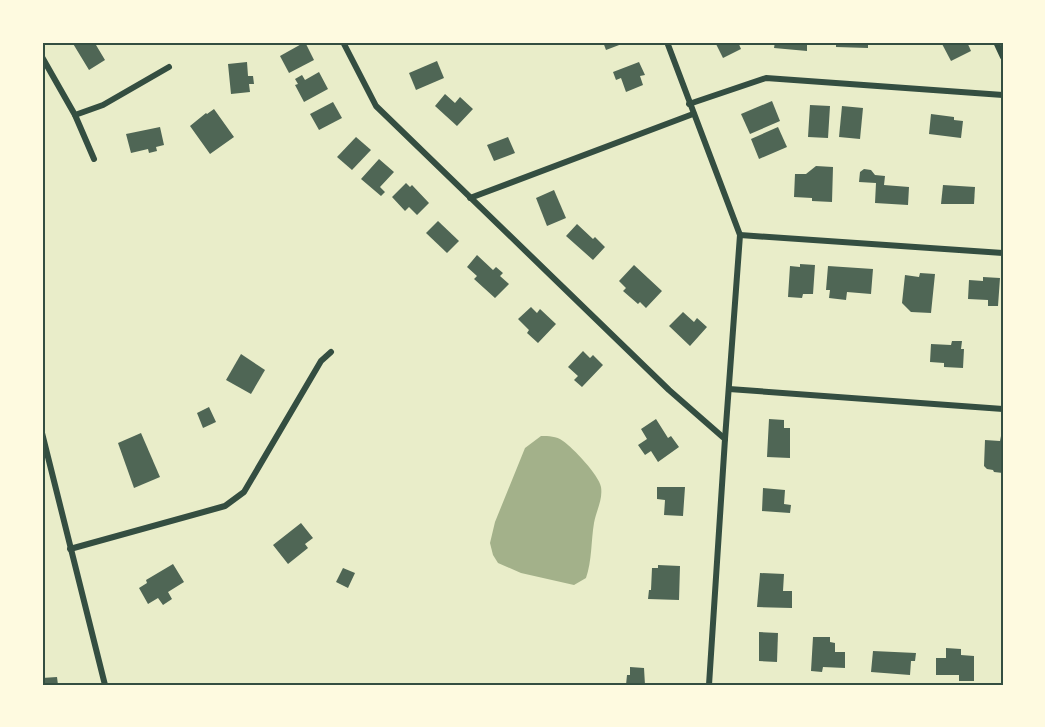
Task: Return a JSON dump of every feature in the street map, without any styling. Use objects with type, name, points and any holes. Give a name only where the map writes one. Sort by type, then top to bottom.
[{"type":"street","points":[[342,42],[376,106],[669,390],[725,439]]},
{"type":"street","points":[[667,42],[740,235],[709,685]]},
{"type":"street","points":[[996,42],[1003,57]]},
{"type":"street","points":[[42,57],[75,115],[94,159]]},
{"type":"street","points":[[75,115],[103,105],[169,67]]},
{"type":"street","points":[[689,104],[766,78],[1003,95]]},
{"type":"street","points":[[470,198],[693,114]]},
{"type":"street","points":[[740,235],[1003,253]]},
{"type":"street","points":[[70,549],[225,506],[244,492],[321,361],[332,352]]},
{"type":"street","points":[[729,389],[1003,409]]},
{"type":"street","points":[[42,433],[105,685]]},
{"type":"shaded area","points":[[541,436],[555,437],[567,444],[591,469],[601,487],[588,571],[586,578],[574,585],[521,573],[498,563],[490,543],[495,522],[525,448]]},
{"type":"building","points":[[72,42],[101,42],[96,45],[105,60],[89,70]]},
{"type":"building","points":[[305,42],[314,60],[289,73],[280,56]]},
{"type":"building","points":[[603,42],[627,42],[606,50]]},
{"type":"building","points":[[715,42],[738,42],[741,49],[723,58]]},
{"type":"building","points":[[775,42],[807,42],[807,51],[774,48]]},
{"type":"building","points":[[836,42],[868,42],[868,48],[836,47]]},
{"type":"building","points":[[941,42],[967,42],[971,51],[951,61]]},
{"type":"building","points":[[437,61],[444,78],[416,90],[409,73]]},
{"type":"building","points":[[247,62],[248,76],[253,76],[254,84],[249,84],[250,92],[231,94],[228,64]]},
{"type":"building","points":[[639,62],[645,75],[640,76],[643,85],[626,92],[621,78],[616,80],[613,72]]},
{"type":"building","points":[[319,72],[328,89],[304,102],[295,85],[298,84],[295,79],[302,75],[305,80]]},
{"type":"building","points":[[445,94],[455,103],[460,97],[473,109],[457,126],[435,106]]},
{"type":"building","points":[[772,101],[780,121],[750,134],[741,114]]},
{"type":"building","points":[[333,102],[342,118],[319,130],[310,114]]},
{"type":"building","points":[[810,105],[830,106],[828,138],[808,137]]},
{"type":"building","points":[[842,106],[863,108],[860,139],[839,137]]},
{"type":"building","points":[[214,109],[234,137],[210,154],[190,126]]},
{"type":"building","points":[[931,114],[954,117],[954,120],[963,121],[961,138],[929,134]]},
{"type":"building","points":[[160,127],[164,145],[156,147],[157,151],[149,153],[148,149],[131,153],[126,134]]},
{"type":"building","points":[[778,127],[787,147],[759,159],[751,139]]},
{"type":"building","points":[[356,137],[371,150],[352,170],[337,157]]},
{"type":"building","points":[[508,137],[515,153],[494,161],[487,145]]},
{"type":"building","points":[[379,159],[394,172],[380,187],[385,192],[381,196],[361,179]]},
{"type":"building","points":[[816,166],[833,167],[832,202],[794,197],[795,174],[806,174]]},
{"type":"building","points":[[864,169],[871,170],[875,175],[885,176],[884,185],[909,187],[908,205],[875,203],[876,183],[859,182],[860,172]]},
{"type":"building","points":[[406,183],[410,187],[412,185],[429,203],[417,215],[409,207],[405,211],[392,197]]},
{"type":"building","points":[[943,185],[975,187],[974,204],[941,204]]},
{"type":"building","points":[[554,190],[566,218],[547,226],[536,198]]},
{"type":"building","points":[[438,221],[459,241],[447,253],[426,233]]},
{"type":"building","points":[[577,224],[605,247],[593,260],[566,236]]},
{"type":"building","points":[[477,255],[493,270],[496,267],[503,273],[500,276],[509,284],[495,298],[474,279],[477,276],[467,267]]},
{"type":"building","points":[[800,264],[815,265],[813,294],[803,294],[802,298],[788,297],[790,266],[800,267]]},
{"type":"building","points":[[634,265],[662,291],[646,308],[623,291],[626,288],[619,281]]},
{"type":"building","points":[[828,266],[873,269],[871,294],[847,292],[846,300],[829,298],[830,290],[826,290]]},
{"type":"building","points":[[920,273],[935,274],[931,313],[911,312],[902,303],[905,275],[919,277]]},
{"type":"building","points":[[983,277],[1000,278],[998,306],[988,306],[988,300],[968,299],[969,280],[983,281]]},
{"type":"building","points":[[531,307],[537,313],[540,309],[556,324],[538,343],[527,333],[529,330],[518,319]]},
{"type":"building","points":[[683,312],[694,322],[697,318],[707,327],[690,346],[669,326]]},
{"type":"building","points":[[952,341],[962,341],[963,368],[944,367],[944,363],[930,362],[931,344],[951,345]]},
{"type":"building","points":[[583,351],[590,358],[593,355],[603,365],[582,387],[574,380],[578,376],[568,367]]},
{"type":"building","points":[[241,354],[265,370],[251,394],[226,380]]},
{"type":"building","points":[[209,407],[216,422],[203,428],[197,413]]},
{"type":"building","points":[[656,419],[668,438],[671,436],[679,447],[658,462],[651,451],[645,455],[638,445],[647,439],[641,429]]},
{"type":"building","points":[[769,419],[784,420],[784,428],[790,428],[790,458],[767,457]]},
{"type":"building","points":[[141,433],[160,477],[134,488],[118,443]]},
{"type":"building","points":[[1003,436],[1003,473],[994,472],[984,466],[985,440],[1000,441]]},
{"type":"building","points":[[657,487],[685,487],[683,516],[664,515],[665,500],[657,499]]},
{"type":"building","points":[[763,488],[785,490],[784,504],[791,505],[790,513],[762,511]]},
{"type":"building","points":[[301,523],[313,538],[305,544],[308,548],[288,564],[273,545]]},
{"type":"building","points":[[173,564],[184,582],[168,592],[172,599],[163,605],[158,598],[148,604],[139,588],[147,583],[146,580]]},
{"type":"building","points":[[658,565],[680,566],[679,600],[648,599],[649,590],[651,590],[652,568],[658,568]]},
{"type":"building","points":[[343,568],[355,573],[348,588],[336,582]]},
{"type":"building","points":[[760,573],[784,574],[783,591],[792,591],[792,608],[757,607]]},
{"type":"building","points":[[759,632],[778,633],[777,662],[759,661]]},
{"type":"building","points":[[813,637],[830,637],[830,642],[835,643],[835,652],[845,652],[845,668],[823,667],[822,672],[811,671]]},
{"type":"building","points":[[946,648],[961,649],[961,655],[974,656],[974,681],[959,681],[959,675],[936,675],[936,658],[946,658]]},
{"type":"building","points":[[873,651],[916,653],[915,661],[911,661],[910,675],[871,672]]},
{"type":"building","points":[[630,667],[644,668],[645,685],[626,685]]},
{"type":"building","points":[[57,677],[58,685],[42,685],[42,678]]}]
